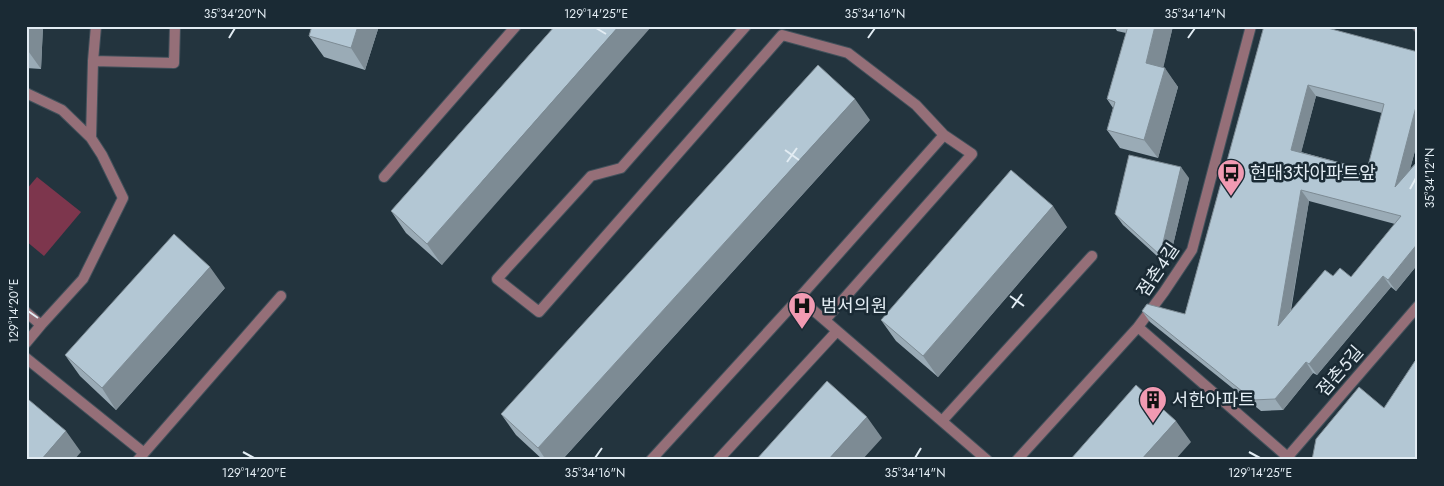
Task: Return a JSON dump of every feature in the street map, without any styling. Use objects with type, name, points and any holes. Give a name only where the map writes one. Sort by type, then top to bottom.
[{"type":"street","points":[[91,138],[96,26]]},
{"type":"street","points":[[93,61],[174,63],[176,26]]},
{"type":"street","points":[[384,176],[516,26]]},
{"type":"street","points":[[746,26],[621,168],[591,176],[497,279],[539,312],[782,35]]},
{"type":"street","points":[[773,26],[782,35],[848,53],[916,105],[944,134],[972,154],[825,320]]},
{"type":"street","name":"점촌4길","points":[[1018,460],[1138,328],[1192,250],[1251,26]]},
{"type":"street","points":[[26,93],[62,110],[91,138],[124,198],[83,280],[26,343]]},
{"type":"street","points":[[652,460],[944,134]]},
{"type":"street","points":[[942,421],[1092,256]]},
{"type":"street","points":[[26,358],[141,456],[281,296]]},
{"type":"street","points":[[799,298],[987,460]]},
{"type":"street","name":"점촌5길","points":[[1288,459],[1418,306]]},
{"type":"street","points":[[26,312],[41,325]]},
{"type":"street","points":[[1138,328],[1288,459]]},
{"type":"street","points":[[718,460],[837,331]]},
{"type":"shaded area","points":[[37,177],[81,212],[44,256],[26,241],[26,190]]},
{"type":"building","points":[[312,26],[358,26],[351,48],[309,36]]},
{"type":"building","points":[[555,26],[619,26],[427,244],[391,211]]},
{"type":"building","points":[[1128,26],[1155,26],[1146,63],[1165,68],[1144,140],[1107,130],[1115,102],[1107,99]]},
{"type":"building","points":[[1264,26],[1320,26],[1418,52],[1418,99],[1395,187],[1418,161],[1418,243],[1388,280],[1383,276],[1309,364],[1306,362],[1275,399],[1253,400],[1142,311],[1147,304],[1185,314]],"holes":[[[1308,85],[1384,104],[1367,170],[1291,150]],[[1301,190],[1401,216],[1351,277],[1340,268],[1333,276],[1325,270],[1278,326]]]},
{"type":"building","points":[[818,65],[855,99],[538,448],[501,414]]},
{"type":"building","points":[[1129,155],[1181,167],[1160,255],[1115,214]]},
{"type":"building","points":[[1011,170],[1053,206],[923,356],[881,320]]},
{"type":"building","points":[[174,234],[210,267],[102,388],[65,355]]},
{"type":"building","points":[[1415,361],[1418,363],[1418,460],[1312,460],[1316,439],[1359,387],[1384,408]]},
{"type":"building","points":[[827,381],[867,417],[828,460],[756,460]]},
{"type":"building","points":[[1136,385],[1176,421],[1141,460],[1070,460]]},
{"type":"building","points":[[29,400],[66,431],[41,460],[26,460],[26,403]]},
{"type":"place","name":"현대3차아파트앞","points":[[1231,197]]},
{"type":"place","name":"범서의원","points":[[802,330]]},
{"type":"place","name":"서한아파트","points":[[1153,424]]}]
